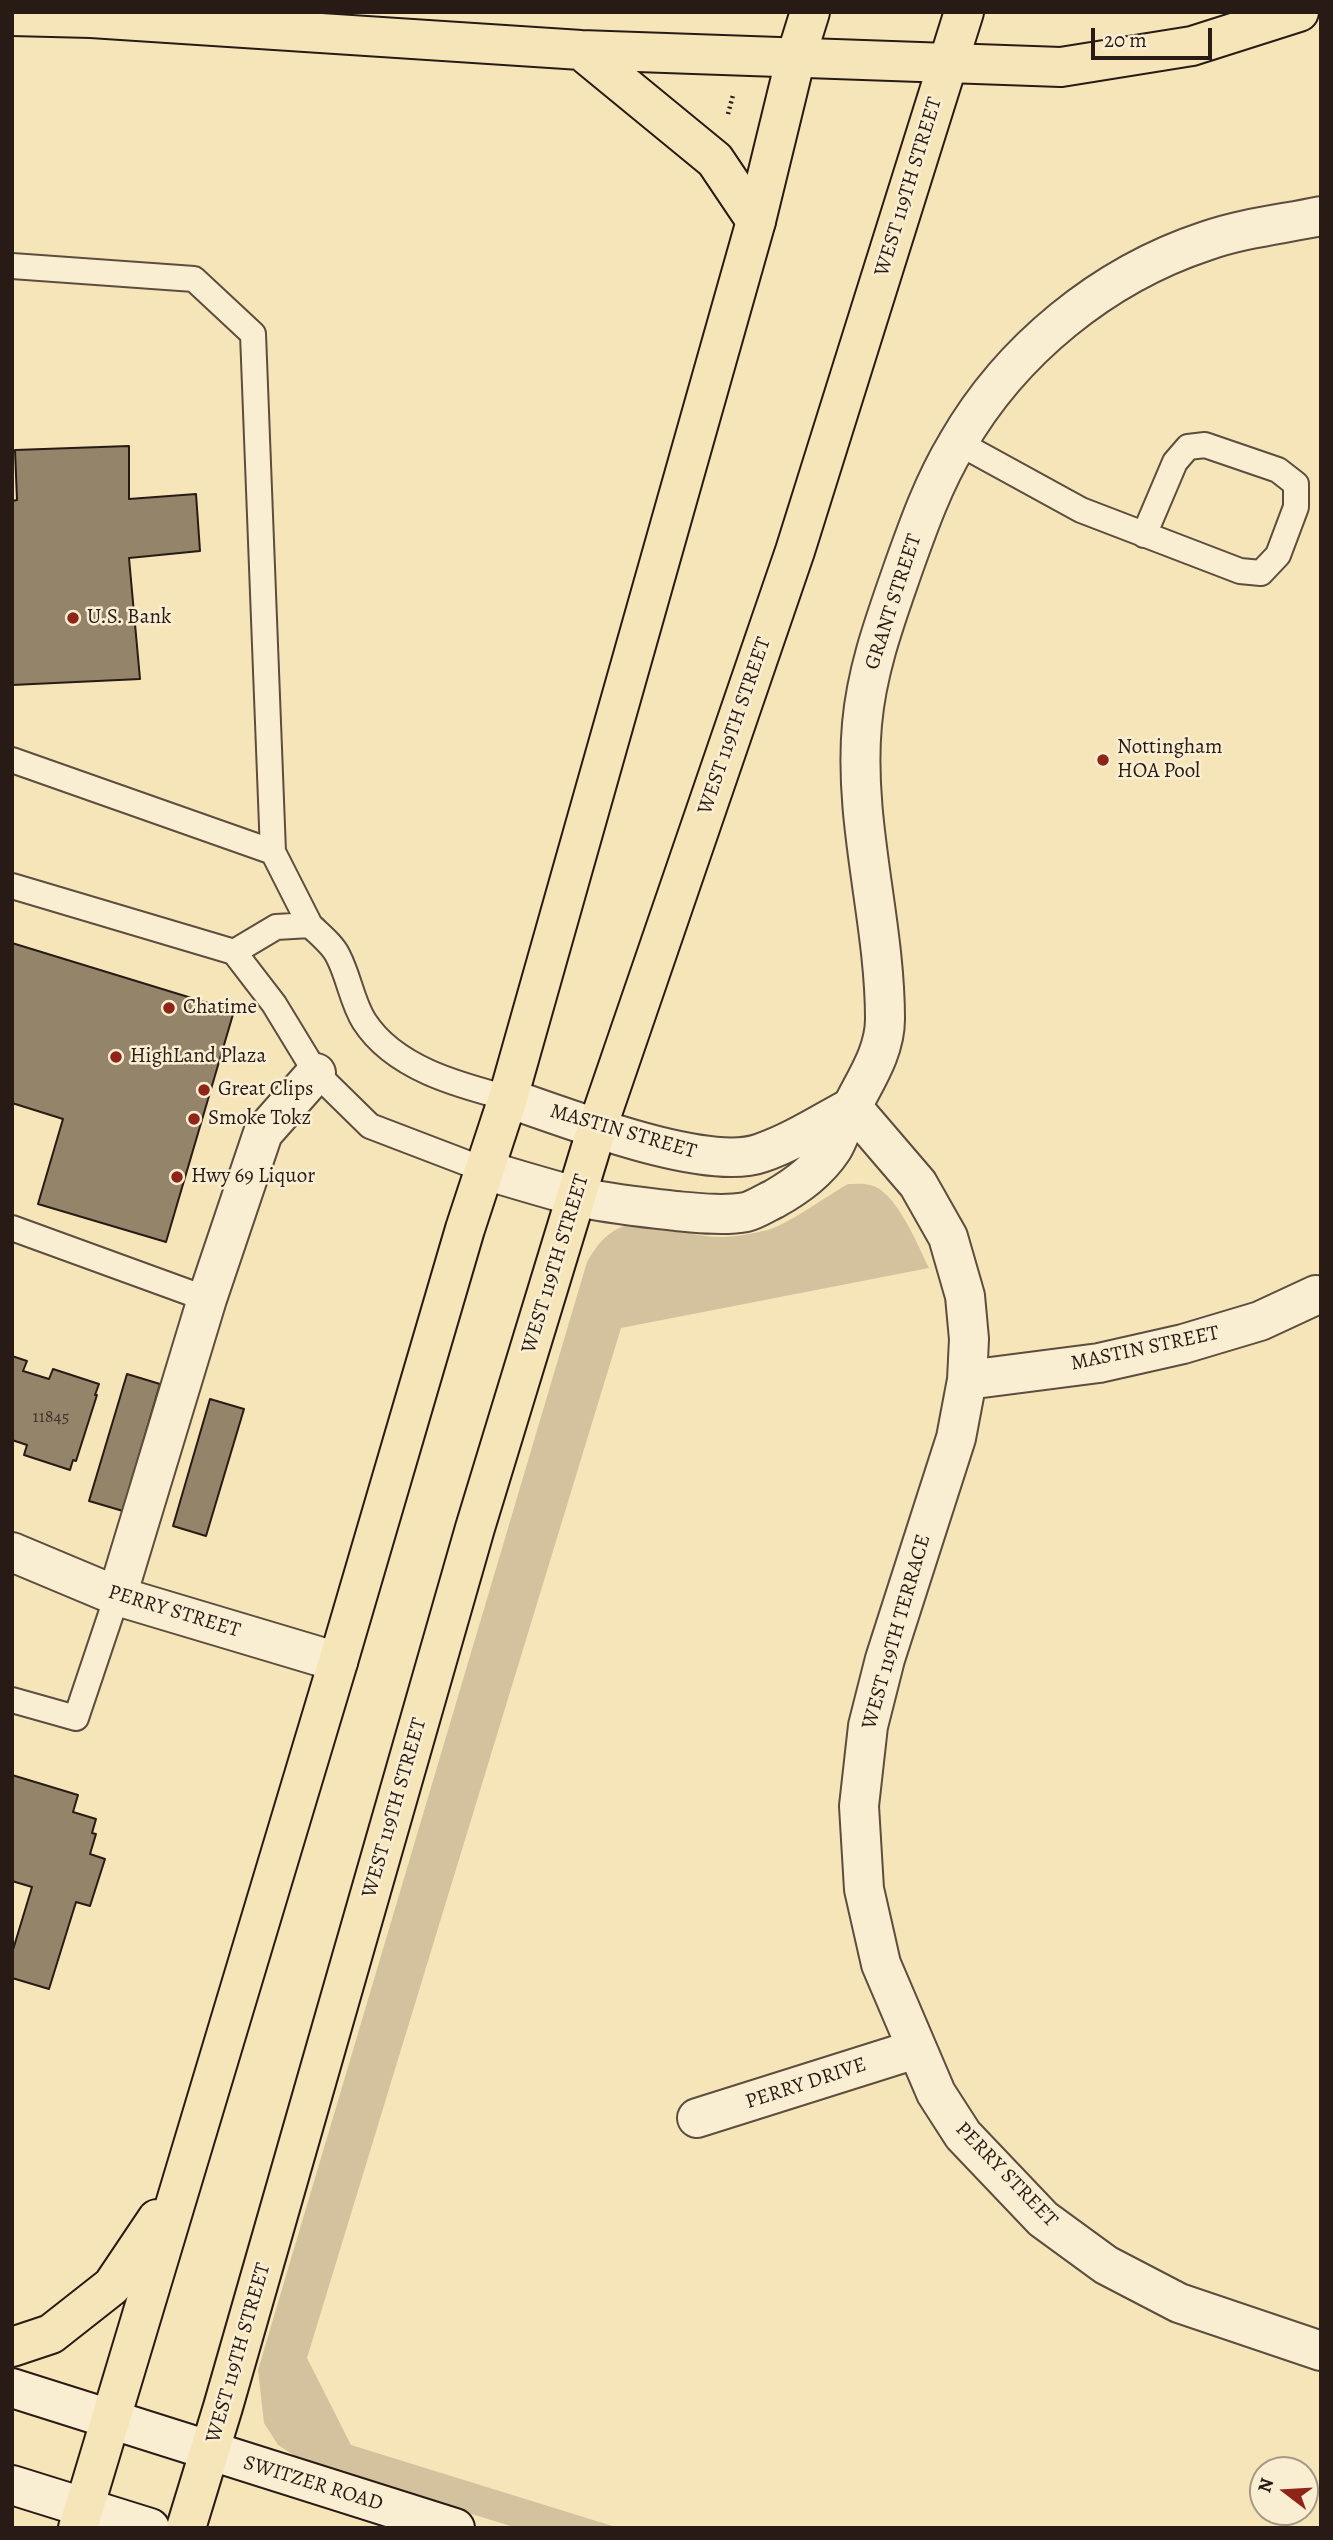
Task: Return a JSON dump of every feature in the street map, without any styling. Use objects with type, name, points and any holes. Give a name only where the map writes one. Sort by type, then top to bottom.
[{"type":"main road","points":[[81,2518],[465,1229],[508,1098],[756,220],[796,57],[810,12]]},
{"type":"main road","name":"WEST 119TH STREET","points":[[186,2528],[475,1528],[597,1128],[795,551],[964,12]]},
{"type":"main road","points":[[12,16],[90,18],[582,50],[1061,67],[1192,46],[1299,12]]},
{"type":"main road","points":[[582,50],[715,160],[756,220]]},
{"type":"main road","points":[[12,2347],[51,2334],[113,2286],[180,2185]]},
{"type":"street","name":"GRANT STREET","points":[[852,1107],[870,1075],[885,1024],[882,956],[860,774],[866,688],[875,651],[913,541],[935,485],[957,442],[1005,377],[1035,345],[1103,290],[1157,261],[1208,240],[1321,216]]},
{"type":"street","points":[[117,1596],[207,1299],[263,1133],[316,1073]]},
{"type":"street","name":"MASTIN STREET","points":[[508,1098],[653,1144],[723,1159],[759,1154],[852,1107]]},
{"type":"street","points":[[485,1170],[577,1196],[633,1206],[697,1213],[748,1212],[800,1185],[832,1149],[852,1107],[918,1184],[948,1237],[965,1296],[969,1339],[967,1380]]},
{"type":"street","name":"MASTIN STREET","points":[[967,1380],[1099,1363],[1183,1344],[1260,1321],[1316,1295]]},
{"type":"street","name":"WEST 119TH TERRACE","points":[[916,2049],[881,1964],[863,1889],[859,1806],[868,1726],[886,1659],[956,1438],[967,1380]]},
{"type":"street","name":"PERRY STREET","points":[[12,1552],[117,1596],[338,1662]]},
{"type":"street","name":"PERRY STREET","points":[[916,2049],[936,2093],[963,2135],[1043,2219],[1106,2265],[1179,2303],[1321,2351]]},
{"type":"street","name":"PERRY DRIVE","points":[[697,2118],[916,2049]]},
{"type":"street","name":"SWITZER ROAD","points":[[12,2388],[455,2528]]},
{"type":"street","points":[[12,2485],[81,2518],[150,2528]]},
{"type":"lane","points":[[12,266],[194,279],[253,334],[273,852],[310,925],[337,954],[365,1021],[388,1046],[452,1083],[508,1098]]},
{"type":"lane","points":[[957,442],[1081,510],[1144,535],[1240,571],[1261,573],[1278,555],[1297,507],[1296,484],[1278,470],[1205,445],[1188,447],[1175,462],[1144,535]]},
{"type":"lane","points":[[12,760],[273,852]]},
{"type":"lane","points":[[12,886],[234,952],[274,1004],[316,1073],[369,1126],[485,1170]]},
{"type":"lane","points":[[234,952],[276,927],[310,925]]},
{"type":"lane","points":[[12,1228],[207,1299]]},
{"type":"lane","points":[[12,1700],[76,1718],[117,1596]]},
{"type":"shaded area","points":[[848,1184],[870,1185],[889,1197],[905,1220],[929,1268],[621,1328],[307,2358],[351,2445],[619,2528],[517,2528],[306,2463],[278,2445],[264,2423],[258,2370],[587,1262],[602,1241],[617,1229],[632,1224],[648,1224],[704,1236],[725,1237],[752,1233],[786,1222]]},
{"type":"building","name":"U.S. Bank","points":[[129,446],[129,499],[196,494],[200,551],[129,558],[140,679],[12,685],[12,501],[17,500],[15,450]]},
{"type":"building","name":"HighLand Plaza","points":[[12,943],[234,1011],[166,1242],[38,1204],[63,1119],[12,1103]]},
{"type":"building","points":[[12,1356],[27,1361],[23,1371],[49,1379],[53,1369],[99,1384],[76,1461],[73,1460],[70,1470],[24,1455],[27,1445],[12,1440]]},
{"type":"building","points":[[127,1374],[160,1384],[123,1511],[89,1501]]},
{"type":"building","points":[[210,1399],[244,1409],[206,1536],[173,1526]]},
{"type":"building","points":[[12,1775],[78,1795],[73,1812],[96,1819],[92,1833],[96,1834],[90,1854],[105,1859],[90,1906],[76,1902],[49,1989],[12,1978],[12,1953],[32,1887],[12,1881]]},
{"type":"place","name":"U.S. Bank","points":[[73,618]]},
{"type":"place","name":"Nottingham HOA Pool","points":[[1103,760]]},
{"type":"place","name":"Chatime","points":[[169,1008]]},
{"type":"place","name":"HighLand Plaza","points":[[116,1057]]},
{"type":"place","name":"Great Clips","points":[[204,1090]]},
{"type":"place","name":"Smoke Tokz","points":[[194,1119]]},
{"type":"place","name":"Hwy 69 Liquor","points":[[177,1177]]}]
